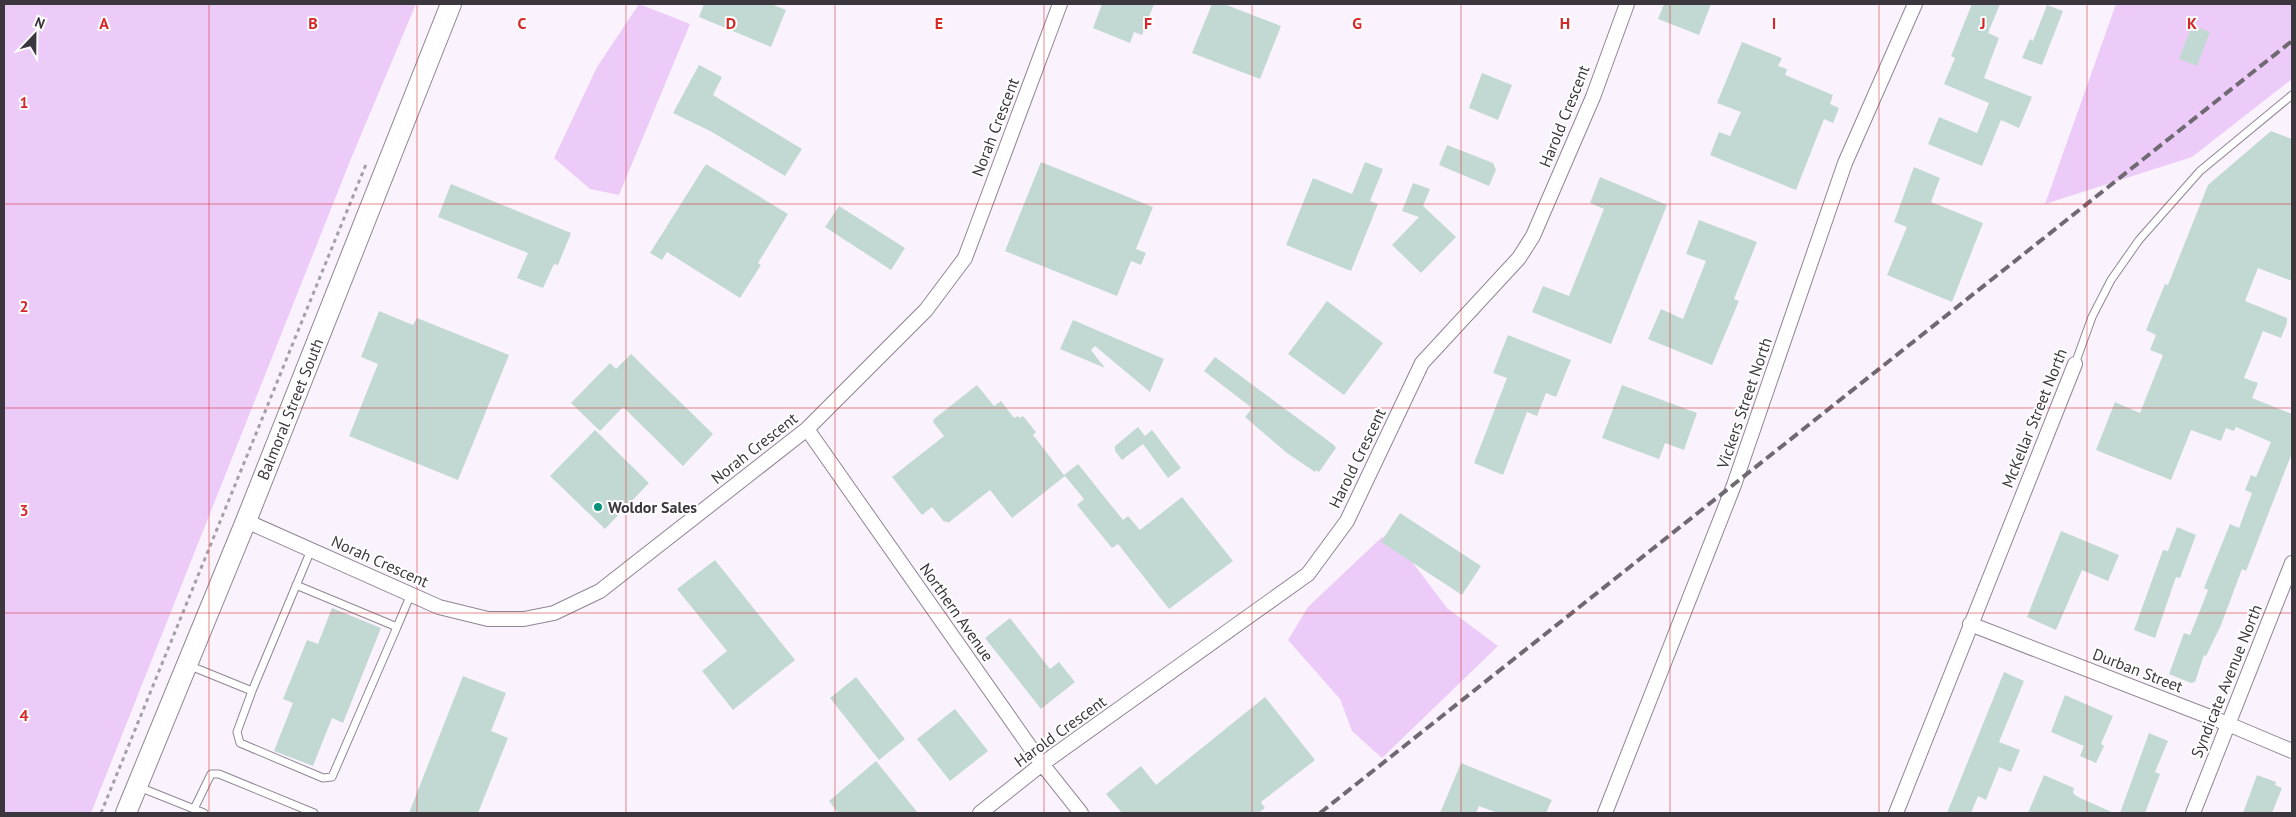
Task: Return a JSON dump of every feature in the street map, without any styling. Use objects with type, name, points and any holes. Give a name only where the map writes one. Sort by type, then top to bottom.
[{"type":"main road","name":"Balmoral Street South","points":[[126,813],[246,521],[451,4]]},
{"type":"street","name":"Norah Crescent","points":[[246,521],[440,607],[488,619],[524,618],[554,613],[600,592],[807,430],[926,310],[965,258],[1060,4]]},
{"type":"street","name":"Harold Crescent","points":[[980,813],[1042,764],[1308,574],[1347,521],[1422,363],[1519,258],[1533,236],[1592,97],[1627,4]]},
{"type":"street","name":"Vickers Street North","points":[[1605,813],[1734,485],[1845,163],[1915,4]]},
{"type":"street","name":"McKellar Street North","points":[[1896,813],[2075,364]]},
{"type":"street","name":"Northern Avenue","points":[[807,430],[1042,764],[1081,813]]},
{"type":"street","name":"Syndicate Avenue North","points":[[2193,813],[2292,563]]},
{"type":"street","name":"Durban Street","points":[[1970,624],[2228,724],[2292,751]]},
{"type":"lane","name":"McKellar Street North","points":[[2075,364],[2092,317],[2111,280],[2139,240],[2200,171],[2292,95]]},
{"type":"lane","points":[[311,550],[252,691],[237,732],[240,743],[323,778],[332,777],[411,594]]},
{"type":"lane","points":[[296,585],[397,627]]},
{"type":"lane","points":[[187,664],[252,691]]},
{"type":"lane","points":[[194,809],[207,778],[211,774],[219,774],[314,813]]},
{"type":"lane","points":[[137,786],[204,813]]},
{"type":"path","points":[[101,813],[368,159]]},
{"type":"shaded area","points":[[4,4],[416,4],[350,161],[91,813],[4,813]]},
{"type":"shaded area","points":[[639,4],[690,24],[619,195],[590,189],[554,158],[597,67]]},
{"type":"shaded area","points":[[2116,4],[2292,4],[2292,79],[2192,157],[2045,204]]},
{"type":"shaded area","points":[[1382,537],[1397,542],[1447,608],[1498,646],[1382,758],[1352,731],[1340,699],[1288,640],[1308,607]]},
{"type":"building","points":[[704,4],[771,4],[786,10],[771,47],[699,17]]},
{"type":"building","points":[[1102,4],[1154,4],[1142,35],[1134,32],[1130,43],[1093,28]]},
{"type":"building","points":[[1212,4],[1224,4],[1281,26],[1260,79],[1192,53]]},
{"type":"building","points":[[1664,4],[1711,4],[1699,35],[1658,19]]},
{"type":"building","points":[[1972,4],[2000,4],[1988,33],[1999,38],[1984,78],[2032,97],[2019,128],[2001,120],[1982,166],[1928,144],[1939,117],[1977,133],[1989,103],[1944,84],[1955,58],[1951,56]]},
{"type":"building","points":[[2047,5],[2063,11],[2042,65],[2022,58],[2030,39],[2033,41]]},
{"type":"building","points":[[2192,25],[2210,32],[2197,66],[2179,59]]},
{"type":"building","points":[[1742,42],[1782,58],[1778,66],[1787,69],[1785,75],[1833,95],[1830,104],[1839,108],[1833,123],[1824,119],[1796,190],[1710,155],[1719,132],[1730,136],[1741,112],[1717,103]]},
{"type":"building","points":[[699,65],[722,77],[713,95],[802,149],[785,176],[712,132],[673,113]]},
{"type":"building","points":[[1482,73],[1512,85],[1498,120],[1469,108]]},
{"type":"building","points":[[2271,131],[2292,139],[2292,281],[2258,268],[2245,301],[2287,318],[2287,323],[2281,338],[2263,331],[2244,378],[2258,383],[2252,398],[2292,414],[2292,453],[2246,571],[2242,569],[2221,625],[2206,656],[2204,655],[2195,682],[2191,683],[2169,674],[2184,633],[2190,635],[2199,613],[2208,590],[2204,588],[2230,524],[2239,528],[2252,493],[2245,490],[2251,475],[2256,477],[2271,442],[2236,427],[2234,431],[2226,428],[2221,441],[2191,430],[2171,480],[2096,450],[2115,402],[2140,413],[2163,355],[2150,350],[2156,335],[2146,330],[2165,284],[2168,285],[2208,185]]},
{"type":"building","points":[[1447,145],[1493,163],[1496,170],[1489,186],[1439,165]]},
{"type":"building","points":[[1041,162],[1153,207],[1136,249],[1146,253],[1141,265],[1131,261],[1117,296],[1005,251]]},
{"type":"building","points":[[1365,162],[1383,169],[1370,201],[1378,204],[1351,271],[1286,245],[1313,178],[1352,194]]},
{"type":"building","points":[[706,164],[788,214],[758,263],[761,265],[740,298],[667,252],[662,260],[650,253]]},
{"type":"building","points":[[1914,167],[1940,178],[1931,202],[1983,223],[1952,302],[1887,275],[1907,227],[1894,222]]},
{"type":"building","points":[[1600,177],[1667,205],[1611,344],[1532,312],[1543,286],[1569,296],[1604,209],[1590,203]]},
{"type":"building","points":[[1413,183],[1430,189],[1423,206],[1456,237],[1421,273],[1392,245],[1419,217],[1402,211]]},
{"type":"building","points":[[451,184],[571,233],[558,265],[554,264],[543,288],[517,278],[528,253],[438,217]]},
{"type":"building","points":[[839,206],[905,248],[891,270],[825,227]]},
{"type":"building","points":[[1699,220],[1757,242],[1734,299],[1739,301],[1712,365],[1648,339],[1661,309],[1683,319],[1706,261],[1686,254]]},
{"type":"building","points":[[1327,301],[1383,343],[1344,395],[1288,354]]},
{"type":"building","points":[[379,311],[413,325],[417,318],[509,355],[458,480],[349,436],[378,364],[361,357]]},
{"type":"building","points":[[1073,320],[1164,359],[1150,392],[1095,346],[1091,350],[1105,368],[1060,349]]},
{"type":"building","points":[[1508,335],[1571,360],[1556,397],[1546,393],[1537,416],[1527,412],[1503,475],[1474,463],[1507,378],[1493,373]]},
{"type":"building","points":[[631,354],[713,434],[683,466],[623,407],[600,431],[571,403],[610,363],[616,369]]},
{"type":"building","points":[[1215,357],[1334,445],[1336,448],[1319,472],[1316,470],[1315,472],[1287,453],[1245,417],[1252,408],[1204,371]]},
{"type":"building","points":[[977,385],[994,406],[1001,401],[1014,418],[1023,416],[1036,432],[1033,435],[1064,475],[1078,464],[1123,520],[1128,516],[1140,530],[1182,497],[1233,561],[1169,609],[1118,544],[1112,548],[1077,505],[1084,499],[1065,476],[1012,518],[990,490],[948,523],[944,522],[932,507],[922,515],[892,477],[944,436],[933,422],[934,419]]},
{"type":"building","points":[[1622,385],[1697,413],[1684,450],[1665,443],[1659,459],[1602,438]]},
{"type":"building","points":[[1138,427],[1145,436],[1152,430],[1181,468],[1168,478],[1143,444],[1122,460],[1115,451],[1115,446]]},
{"type":"building","points":[[595,430],[649,483],[605,529],[550,476]]},
{"type":"building","points":[[1400,513],[1481,566],[1462,595],[1381,542]]},
{"type":"building","points":[[2177,527],[2196,535],[2180,578],[2176,577],[2155,638],[2134,630],[2163,550],[2168,551]]},
{"type":"building","points":[[2061,531],[2119,555],[2108,581],[2082,570],[2056,630],[2027,617]]},
{"type":"building","points":[[715,560],[795,660],[733,710],[702,671],[727,651],[677,589]]},
{"type":"building","points":[[332,608],[381,628],[343,723],[332,718],[313,766],[274,751],[293,703],[283,699],[307,640],[318,644]]},
{"type":"building","points":[[1010,618],[1050,669],[1059,662],[1075,682],[1041,709],[985,638]]},
{"type":"building","points":[[2004,672],[2024,681],[1999,742],[2020,750],[2011,772],[1999,767],[1986,800],[1978,796],[1971,813],[1947,813]]},
{"type":"building","points":[[463,676],[506,693],[491,731],[508,738],[478,813],[409,813]]},
{"type":"building","points":[[856,677],[905,739],[879,760],[830,698]]},
{"type":"building","points":[[2065,695],[2113,716],[2101,744],[2104,746],[2096,763],[2080,756],[2084,746],[2051,732]]},
{"type":"building","points":[[1265,697],[1315,760],[1261,802],[1265,808],[1258,813],[1122,813],[1106,794],[1141,766],[1156,785]]},
{"type":"building","points":[[955,709],[988,751],[950,781],[917,739]]},
{"type":"building","points":[[2149,733],[2168,741],[2155,772],[2160,774],[2145,813],[2120,813]]},
{"type":"building","points":[[876,761],[918,813],[838,813],[829,801]]},
{"type":"building","points":[[1461,763],[1552,800],[1546,813],[1498,813],[1479,806],[1476,813],[1440,813]]},
{"type":"building","points":[[2044,775],[2074,788],[2073,793],[2078,797],[2114,813],[2028,813]]},
{"type":"building","points":[[2257,775],[2276,782],[2275,785],[2282,788],[2272,813],[2243,813]]},
{"type":"railway","points":[[1320,813],[2292,41]]},
{"type":"place","name":"Woldor Sales","points":[[598,507]]}]
